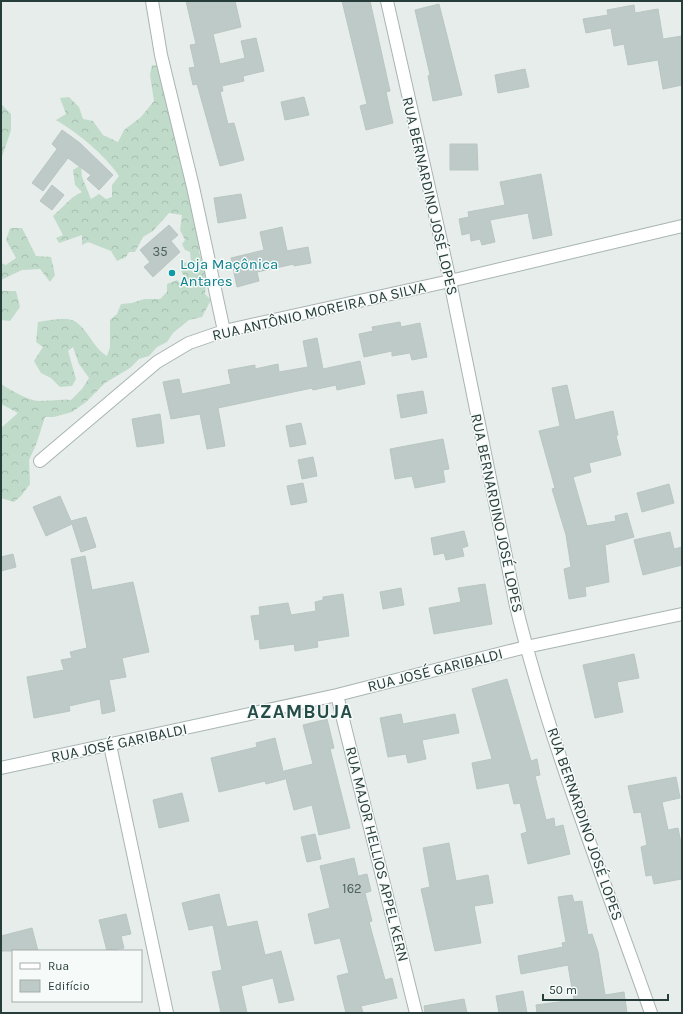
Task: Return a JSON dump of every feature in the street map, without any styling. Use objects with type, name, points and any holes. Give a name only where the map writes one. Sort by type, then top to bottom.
[{"type":"street","points":[[152,1],[161,55],[193,187],[224,331]]},
{"type":"street","name":"RUA BERNARDINO JOSÉ LOPES","points":[[387,1],[450,281],[516,606],[526,647],[554,738],[652,1013]]},
{"type":"street","name":"RUA ANTÔNIO MOREIRA DA SILVA","points":[[40,461],[157,362],[189,343],[224,331],[450,281],[682,226]]},
{"type":"street","name":"RUA JOSÉ GARIBALDI","points":[[1,768],[337,695],[526,647],[682,614]]},
{"type":"street","name":"RUA MAJOR HELLIOS APPEL KERN","points":[[337,695],[416,1013]]},
{"type":"street","points":[[110,745],[167,1013]]},
{"type":"green space","points":[[152,65],[159,66],[165,100],[175,122],[193,199],[193,218],[199,238],[199,252],[207,274],[205,294],[211,300],[202,317],[189,320],[173,333],[167,342],[157,347],[149,356],[139,359],[130,368],[105,383],[86,402],[72,412],[54,417],[45,417],[36,445],[29,460],[30,484],[21,496],[14,502],[1,498],[1,428],[18,413],[3,405],[1,406],[1,384],[30,399],[39,401],[71,400],[82,389],[89,378],[79,364],[73,347],[68,351],[76,379],[72,386],[60,387],[51,378],[41,373],[34,361],[43,347],[36,342],[38,322],[60,319],[73,321],[79,324],[101,352],[107,356],[110,347],[110,320],[117,314],[121,304],[132,303],[144,299],[160,299],[167,292],[167,284],[177,280],[183,286],[193,288],[192,283],[187,282],[180,269],[182,263],[191,262],[190,252],[185,250],[182,244],[185,240],[180,230],[182,215],[169,213],[153,231],[143,237],[135,252],[129,252],[126,257],[117,261],[111,251],[88,242],[82,245],[82,235],[59,243],[56,238],[63,235],[53,216],[73,197],[82,192],[75,185],[73,170],[81,165],[82,177],[91,199],[99,194],[106,199],[112,197],[112,185],[119,176],[106,160],[90,145],[56,120],[66,114],[60,98],[69,97],[79,107],[83,119],[93,121],[103,135],[118,142],[124,130],[141,117],[154,101],[150,75]]},
{"type":"green space","points":[[1,104],[11,114],[11,130],[1,160]]},
{"type":"green space","points":[[10,228],[22,228],[36,256],[51,257],[55,275],[50,282],[40,269],[22,270],[1,280],[1,263],[6,265],[16,258],[6,240]]},
{"type":"green space","points":[[1,291],[16,291],[20,307],[10,321],[1,320]]},
{"type":"building","points":[[186,1],[235,1],[241,27],[213,34],[220,64],[245,58],[241,41],[256,38],[264,71],[243,76],[244,81],[222,86],[223,91],[220,92],[228,124],[234,123],[244,160],[220,166],[197,84],[193,85],[189,68],[195,67],[190,45],[196,44]]},
{"type":"building","points":[[342,1],[370,1],[390,91],[386,92],[393,123],[366,130],[360,106],[367,104]]},
{"type":"building","points":[[439,4],[462,95],[433,101],[428,76],[430,75],[415,10]]},
{"type":"building","points":[[634,5],[635,13],[658,9],[663,39],[682,36],[682,85],[663,89],[658,60],[628,65],[624,44],[614,46],[611,28],[586,33],[583,19],[608,15],[607,10]]},
{"type":"building","points":[[525,69],[529,87],[498,93],[495,75]]},
{"type":"building","points":[[304,97],[309,115],[285,120],[281,102]]},
{"type":"building","points":[[62,130],[80,143],[113,175],[99,190],[87,179],[91,175],[68,158],[43,191],[32,183],[57,149],[52,144]]},
{"type":"building","points":[[450,144],[477,144],[478,170],[450,170]]},
{"type":"building","points":[[541,174],[552,235],[533,239],[528,213],[490,220],[495,242],[482,245],[480,239],[471,241],[470,233],[462,235],[459,219],[469,217],[468,212],[505,205],[500,182]]},
{"type":"building","points":[[52,185],[64,195],[52,210],[40,201]]},
{"type":"building","points":[[241,194],[246,218],[218,223],[214,198]]},
{"type":"building","points":[[169,225],[178,235],[171,241],[180,252],[153,277],[144,267],[150,262],[140,250]]},
{"type":"building","points":[[282,227],[287,251],[308,247],[311,263],[294,266],[294,264],[257,272],[259,281],[237,287],[231,258],[264,250],[260,232]]},
{"type":"building","points":[[400,322],[401,327],[420,323],[427,357],[412,360],[410,353],[392,356],[392,351],[364,357],[359,334],[373,331],[372,327]]},
{"type":"building","points":[[317,338],[323,369],[360,361],[365,384],[337,390],[336,385],[313,390],[312,388],[218,408],[225,446],[207,449],[200,414],[171,419],[163,382],[179,379],[182,394],[231,384],[228,370],[255,365],[255,369],[278,364],[279,372],[308,367],[303,341]]},
{"type":"building","points":[[567,385],[575,420],[613,411],[618,435],[616,436],[621,455],[589,463],[591,472],[573,477],[587,526],[616,521],[615,516],[627,513],[634,537],[605,545],[609,582],[585,587],[586,596],[569,599],[564,569],[571,567],[566,535],[552,489],[555,488],[539,431],[560,426],[552,388]]},
{"type":"building","points":[[423,391],[427,413],[401,418],[397,395]]},
{"type":"building","points":[[160,414],[164,443],[137,447],[132,419]]},
{"type":"building","points":[[301,423],[306,444],[290,447],[286,426]]},
{"type":"building","points":[[443,439],[449,469],[443,470],[445,482],[415,488],[412,476],[395,479],[390,449]]},
{"type":"building","points":[[313,457],[317,476],[302,479],[298,460]]},
{"type":"building","points":[[303,483],[307,502],[291,505],[287,486]]},
{"type":"building","points":[[669,484],[674,503],[642,512],[637,493]]},
{"type":"building","points":[[60,496],[71,521],[86,517],[96,547],[81,552],[72,524],[46,536],[33,507]]},
{"type":"building","points":[[464,531],[468,546],[462,548],[464,556],[446,560],[444,553],[434,555],[431,538]]},
{"type":"building","points":[[670,532],[674,549],[682,547],[682,565],[643,575],[634,540]]},
{"type":"building","points":[[13,554],[16,567],[1,571],[1,557]]},
{"type":"building","points":[[85,556],[92,590],[133,582],[149,652],[122,658],[126,677],[109,680],[115,711],[102,714],[100,699],[69,706],[70,711],[34,718],[27,677],[64,670],[61,660],[72,658],[70,652],[87,648],[71,559]]},
{"type":"building","points":[[485,584],[492,624],[434,634],[429,608],[461,602],[458,588]]},
{"type":"building","points":[[401,588],[404,605],[383,609],[380,592]]},
{"type":"building","points":[[343,594],[349,636],[317,641],[318,647],[295,651],[294,644],[260,649],[259,639],[255,640],[251,616],[260,615],[259,607],[288,603],[291,615],[316,611],[315,602],[323,600],[323,597]]},
{"type":"building","points":[[634,654],[639,678],[617,682],[623,712],[595,718],[583,665]]},
{"type":"building","points":[[507,679],[531,761],[537,759],[540,775],[535,776],[546,820],[554,818],[555,827],[563,825],[570,854],[528,864],[521,834],[527,832],[520,803],[514,804],[509,783],[477,789],[472,763],[492,759],[472,689]]},
{"type":"building","points":[[401,714],[403,724],[455,714],[459,733],[422,740],[426,759],[408,763],[406,754],[388,757],[380,718]]},
{"type":"building","points":[[327,719],[334,748],[330,749],[350,828],[319,835],[312,805],[294,810],[284,771],[313,764],[303,725]]},
{"type":"building","points":[[275,738],[285,779],[266,784],[265,781],[219,792],[211,758],[257,747],[256,743]]},
{"type":"building","points":[[676,777],[680,798],[662,802],[668,830],[678,828],[682,848],[682,879],[654,884],[652,875],[646,876],[641,847],[647,845],[641,812],[634,813],[628,786]]},
{"type":"building","points":[[182,793],[189,821],[159,828],[153,800]]},
{"type":"building","points":[[315,834],[321,859],[307,862],[301,837]]},
{"type":"building","points":[[449,843],[456,881],[488,875],[493,903],[474,906],[481,943],[435,951],[421,889],[430,887],[423,848]]},
{"type":"building","points":[[354,858],[358,876],[367,874],[371,891],[365,893],[372,921],[369,922],[385,980],[392,978],[397,998],[361,1006],[363,1013],[346,1013],[337,976],[349,973],[340,938],[315,944],[308,914],[330,908],[320,866]]},
{"type":"building","points":[[219,894],[227,927],[257,921],[265,955],[281,951],[294,1000],[279,1003],[273,978],[241,986],[247,1013],[221,1013],[212,972],[222,970],[213,925],[189,930],[182,903]]},
{"type":"building","points":[[572,895],[574,902],[582,901],[588,935],[592,934],[598,952],[605,995],[624,992],[627,1013],[537,1013],[536,1005],[574,1000],[568,965],[521,974],[518,956],[563,947],[562,943],[566,942],[558,897]]},
{"type":"building","points":[[126,914],[131,934],[121,936],[124,948],[107,950],[99,920]]},
{"type":"building","points":[[32,928],[38,950],[1,951],[1,936]]},
{"type":"building","points":[[523,991],[527,1013],[499,1013],[496,996]]},
{"type":"building","points":[[464,999],[467,1013],[425,1013],[424,1006]]},
{"type":"place","name":"Loja Maçônica Antares","points":[[172,273]]},
{"type":"district","name":"AZAMBUJA","points":[[300,711]]}]
